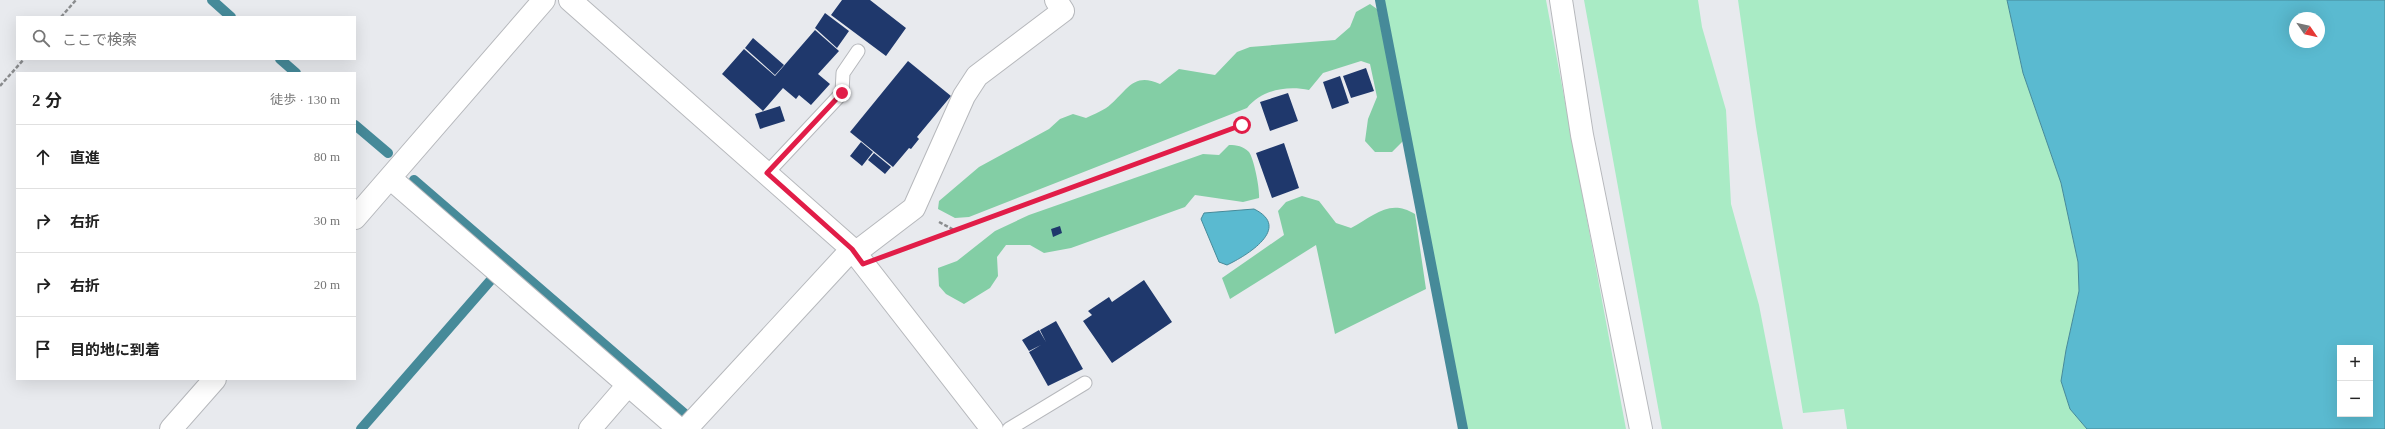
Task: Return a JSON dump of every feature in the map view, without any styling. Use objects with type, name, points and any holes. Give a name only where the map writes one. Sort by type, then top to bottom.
[{"type":"street","points":[[356,217],[544,0]]},
{"type":"street","points":[[570,0],[767,173],[853,251],[992,429]]},
{"type":"street","points":[[686,429],[853,251],[914,208],[964,96],[977,76],[1063,11],[1056,0]]},
{"type":"street","points":[[1561,0],[1582,135],[1640,429]]},
{"type":"street","points":[[390,178],[679,429]]},
{"type":"street","points":[[171,429],[214,380]]},
{"type":"street","points":[[590,429],[628,385]]},
{"type":"lane","points":[[767,173],[842,93],[843,73],[858,51]]},
{"type":"lane","points":[[1009,429],[1085,383]]},
{"type":"path","points":[[62,16],[76,0]]},
{"type":"path","points":[[0,86],[23,60]]},
{"type":"path","points":[[912,246],[1242,125]]},
{"type":"green space","points":[[1384,0],[1546,0],[1626,429],[1466,429]]},
{"type":"green space","points":[[1584,0],[1698,0],[1702,27],[1726,110],[1731,204],[1759,305],[1783,429],[1662,429]]},
{"type":"green space","points":[[1738,0],[2007,0],[2023,73],[2061,183],[2078,262],[2079,291],[2061,381],[2070,409],[2087,429],[1847,429],[1844,409],[1803,413],[1756,127]]},
{"type":"green space","points":[[1370,4],[1377,9],[1404,140],[1392,152],[1375,152],[1365,141],[1368,119],[1377,97],[1370,64],[1361,61],[1323,73],[1309,90],[1292,88],[1275,90],[1260,97],[1247,108],[969,217],[955,218],[938,209],[939,201],[979,167],[1049,129],[1060,119],[1073,114],[1086,118],[1103,110],[1127,88],[1138,81],[1144,80],[1160,84],[1179,69],[1215,75],[1237,52],[1250,47],[1335,40],[1350,27],[1356,12]]},
{"type":"green space","points":[[1229,145],[1240,146],[1249,152],[1256,174],[1259,188],[1259,198],[1243,202],[1195,195],[1185,207],[1071,248],[1044,253],[1030,245],[1006,245],[997,257],[998,276],[990,288],[964,304],[946,294],[939,286],[938,268],[957,261],[995,231],[1029,215],[1203,154],[1219,155]]},
{"type":"green space","points":[[1302,196],[1319,201],[1336,223],[1351,228],[1382,210],[1389,208],[1406,210],[1415,214],[1426,289],[1335,334],[1316,245],[1230,299],[1222,278],[1284,235],[1278,211],[1286,202]]},
{"type":"water","points":[[2007,0],[2385,0],[2385,429],[2087,429],[2070,409],[2061,381],[2079,291],[2078,262],[2061,183],[2023,73]]},
{"type":"water","points":[[1254,209],[1265,216],[1269,224],[1268,233],[1254,248],[1235,261],[1227,265],[1219,262],[1201,219],[1204,213]]},
{"type":"building","points":[[842,0],[870,0],[906,28],[886,56],[831,15]]},
{"type":"building","points":[[825,13],[849,31],[837,48],[815,28]]},
{"type":"building","points":[[815,30],[839,51],[818,74],[830,84],[811,105],[799,95],[796,99],[783,88],[763,111],[722,74],[744,49],[775,76]]},
{"type":"building","points":[[753,38],[784,65],[775,75],[745,48]]},
{"type":"building","points":[[908,61],[951,96],[917,137],[919,139],[911,149],[909,148],[893,167],[850,132]]},
{"type":"building","points":[[1366,68],[1374,91],[1351,98],[1343,76]]},
{"type":"building","points":[[1340,76],[1349,103],[1332,109],[1323,82]]},
{"type":"building","points":[[1288,93],[1298,121],[1270,131],[1260,102]]},
{"type":"building","points":[[780,106],[785,121],[760,129],[755,114]]},
{"type":"building","points":[[861,142],[873,152],[862,166],[850,156]]},
{"type":"building","points":[[1284,143],[1299,188],[1272,198],[1256,153]]},
{"type":"building","points":[[874,153],[891,167],[885,174],[868,160]]},
{"type":"building","points":[[1060,226],[1062,233],[1053,237],[1051,229]]},
{"type":"building","points":[[1144,280],[1172,322],[1112,363],[1083,321],[1092,315],[1088,311],[1109,297],[1112,302]]},
{"type":"building","points":[[1056,321],[1083,369],[1048,386],[1029,352],[1041,345],[1029,351],[1022,340],[1039,330],[1046,342],[1040,330]]},
{"type":"waterway","points":[[212,0],[230,16]]},
{"type":"waterway","points":[[1380,0],[1463,429]]},
{"type":"waterway","points":[[281,60],[295,72]]},
{"type":"waterway","points":[[356,126],[388,153]]},
{"type":"waterway","points":[[414,180],[685,414]]},
{"type":"waterway","points":[[361,429],[490,281]]},
{"type":"route","points":[[842,93],[767,173],[852,249],[863,264],[1242,125]]}]
